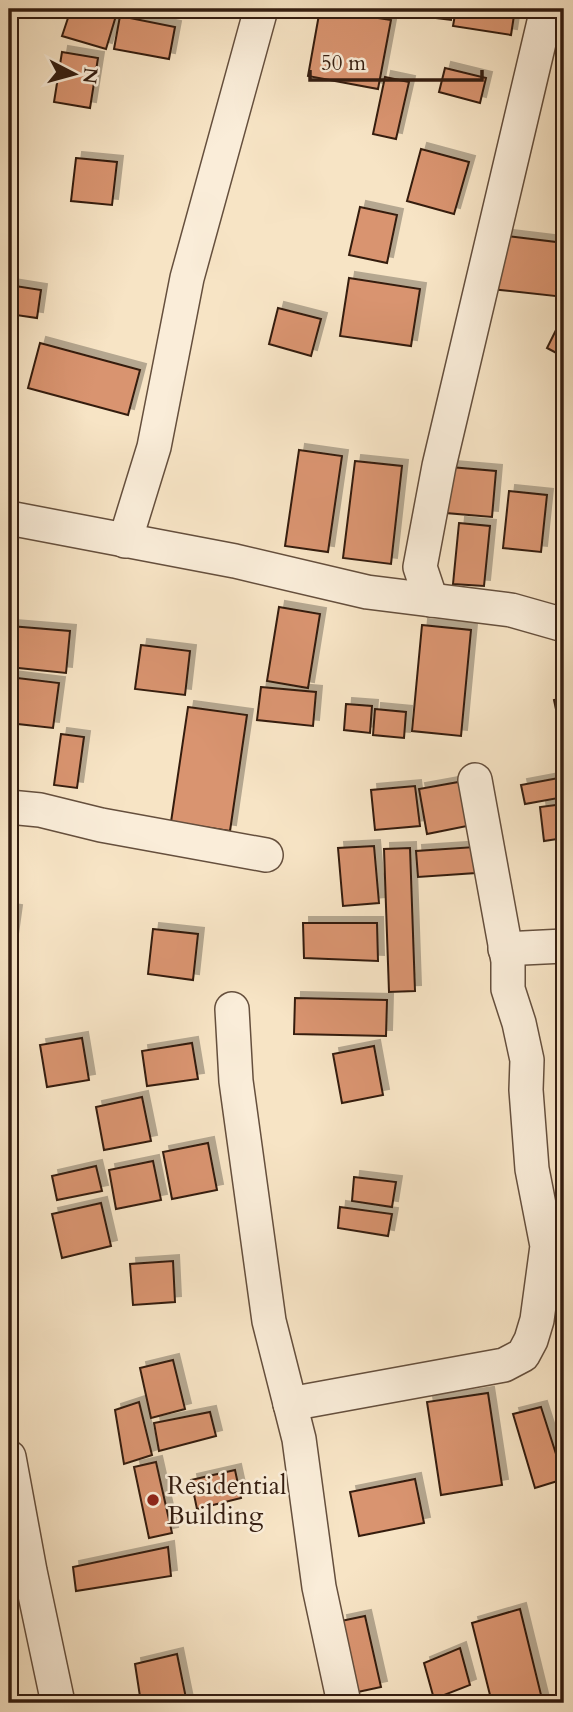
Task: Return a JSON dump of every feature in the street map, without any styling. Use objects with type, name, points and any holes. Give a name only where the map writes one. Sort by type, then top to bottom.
[{"type":"street","points":[[125,541],[154,447],[187,278],[261,9]]},
{"type":"street","points":[[431,600],[420,567],[439,466],[547,9]]},
{"type":"street","points":[[9,518],[235,561],[367,592],[511,610],[564,625]]},
{"type":"street","points":[[394,595],[420,567]]},
{"type":"street","points":[[290,1404],[504,1365],[523,1355],[537,1320],[547,1246],[532,1169],[526,1090],[527,1060],[508,989],[505,949],[475,780]]},
{"type":"street","points":[[9,807],[40,810],[101,825],[266,855]]},
{"type":"street","points":[[505,949],[564,946]]},
{"type":"street","points":[[232,1009],[236,1081],[269,1321],[299,1439],[319,1587],[344,1703]]},
{"type":"street","points":[[9,1457],[58,1703]]},
{"type":"building","points":[[71,9],[118,9],[106,49],[62,36]]},
{"type":"building","points":[[320,9],[391,20],[378,89],[308,76]]},
{"type":"building","points":[[404,9],[452,9],[451,20],[404,14]]},
{"type":"building","points":[[456,9],[515,9],[511,35],[453,26]]},
{"type":"building","points":[[120,16],[175,27],[169,59],[114,49]]},
{"type":"building","points":[[62,52],[98,58],[90,108],[54,102]]},
{"type":"building","points":[[445,68],[486,78],[480,103],[439,92]]},
{"type":"building","points":[[385,77],[409,82],[396,139],[373,134]]},
{"type":"building","points":[[421,149],[469,162],[454,214],[407,201]]},
{"type":"building","points":[[76,158],[117,162],[112,205],[71,201]]},
{"type":"building","points":[[360,207],[397,215],[387,263],[349,255]]},
{"type":"building","points":[[498,235],[564,243],[564,297],[491,289]]},
{"type":"building","points":[[349,278],[420,289],[411,346],[340,336]]},
{"type":"building","points":[[9,285],[41,290],[37,318],[9,314]]},
{"type":"building","points":[[278,308],[321,319],[311,356],[269,344]]},
{"type":"building","points":[[564,314],[564,357],[547,348]]},
{"type":"building","points":[[40,343],[140,370],[128,415],[28,388]]},
{"type":"building","points":[[299,450],[342,456],[328,552],[285,546]]},
{"type":"building","points":[[355,461],[402,466],[391,564],[343,558]]},
{"type":"building","points":[[450,467],[496,471],[492,517],[446,513]]},
{"type":"building","points":[[509,491],[547,495],[541,552],[503,548]]},
{"type":"building","points":[[459,523],[490,526],[484,586],[453,584]]},
{"type":"building","points":[[279,607],[320,614],[308,688],[267,681]]},
{"type":"building","points":[[422,625],[471,630],[461,736],[412,731]]},
{"type":"building","points":[[10,626],[70,631],[66,673],[9,667]]},
{"type":"building","points":[[141,645],[190,651],[185,695],[135,689]]},
{"type":"building","points":[[9,677],[59,683],[53,728],[9,723]]},
{"type":"building","points":[[261,687],[316,692],[313,726],[257,720]]},
{"type":"building","points":[[564,698],[564,732],[561,733],[554,700]]},
{"type":"building","points":[[346,704],[372,706],[370,733],[344,730]]},
{"type":"building","points":[[188,707],[247,715],[230,831],[171,822]]},
{"type":"building","points":[[375,709],[406,712],[404,738],[373,735]]},
{"type":"building","points":[[61,734],[84,737],[77,788],[54,785]]},
{"type":"building","points":[[564,777],[564,797],[525,804],[521,785]]},
{"type":"building","points":[[464,781],[472,825],[427,834],[419,789]]},
{"type":"building","points":[[415,786],[420,826],[375,830],[371,790]]},
{"type":"building","points":[[564,804],[564,838],[544,841],[540,807]]},
{"type":"building","points":[[374,846],[379,903],[343,906],[338,848]]},
{"type":"building","points":[[475,847],[476,873],[418,877],[416,851]]},
{"type":"building","points":[[410,848],[415,991],[389,992],[384,849]]},
{"type":"building","points":[[9,910],[16,911],[11,947],[9,947]]},
{"type":"building","points":[[303,923],[377,923],[378,961],[304,958]]},
{"type":"building","points":[[153,929],[198,934],[193,980],[148,974]]},
{"type":"building","points":[[295,998],[387,1000],[386,1036],[294,1034]]},
{"type":"building","points":[[82,1038],[89,1080],[47,1087],[40,1045]]},
{"type":"building","points":[[192,1043],[198,1079],[147,1086],[142,1051]]},
{"type":"building","points":[[374,1046],[383,1095],[342,1103],[333,1054]]},
{"type":"building","points":[[142,1097],[151,1141],[104,1150],[96,1107]]},
{"type":"building","points":[[208,1143],[217,1190],[172,1199],[163,1152]]},
{"type":"building","points":[[153,1161],[161,1200],[116,1209],[109,1170]]},
{"type":"building","points":[[96,1166],[102,1191],[57,1200],[52,1176]]},
{"type":"building","points":[[354,1177],[396,1182],[392,1207],[352,1201]]},
{"type":"building","points":[[101,1203],[111,1246],[62,1258],[52,1214]]},
{"type":"building","points":[[340,1207],[392,1214],[388,1236],[338,1228]]},
{"type":"building","points":[[173,1261],[175,1302],[133,1305],[130,1264]]},
{"type":"building","points":[[173,1360],[185,1409],[151,1418],[140,1368]]},
{"type":"building","points":[[488,1393],[502,1485],[441,1495],[427,1402]]},
{"type":"building","points":[[139,1402],[152,1455],[124,1464],[115,1410]]},
{"type":"building","points":[[541,1407],[564,1479],[535,1488],[513,1414]]},
{"type":"building","points":[[210,1412],[216,1436],[159,1451],[154,1423]]},
{"type":"building","name":"Residential Building","points":[[156,1462],[172,1533],[149,1538],[134,1467]]},
{"type":"building","name":"Residential Building","points":[[235,1470],[241,1498],[197,1509],[191,1480]]},
{"type":"building","points":[[415,1479],[424,1523],[359,1536],[350,1492]]},
{"type":"building","points":[[168,1547],[171,1576],[76,1591],[73,1567]]},
{"type":"building","points":[[520,1609],[543,1703],[492,1703],[472,1623]]},
{"type":"building","points":[[365,1616],[381,1687],[353,1693],[341,1621]]},
{"type":"building","points":[[460,1648],[470,1685],[434,1699],[424,1663]]},
{"type":"building","points":[[177,1654],[187,1703],[141,1703],[135,1664]]},
{"type":"place","name":"Residential Building","points":[[153,1500]]}]
